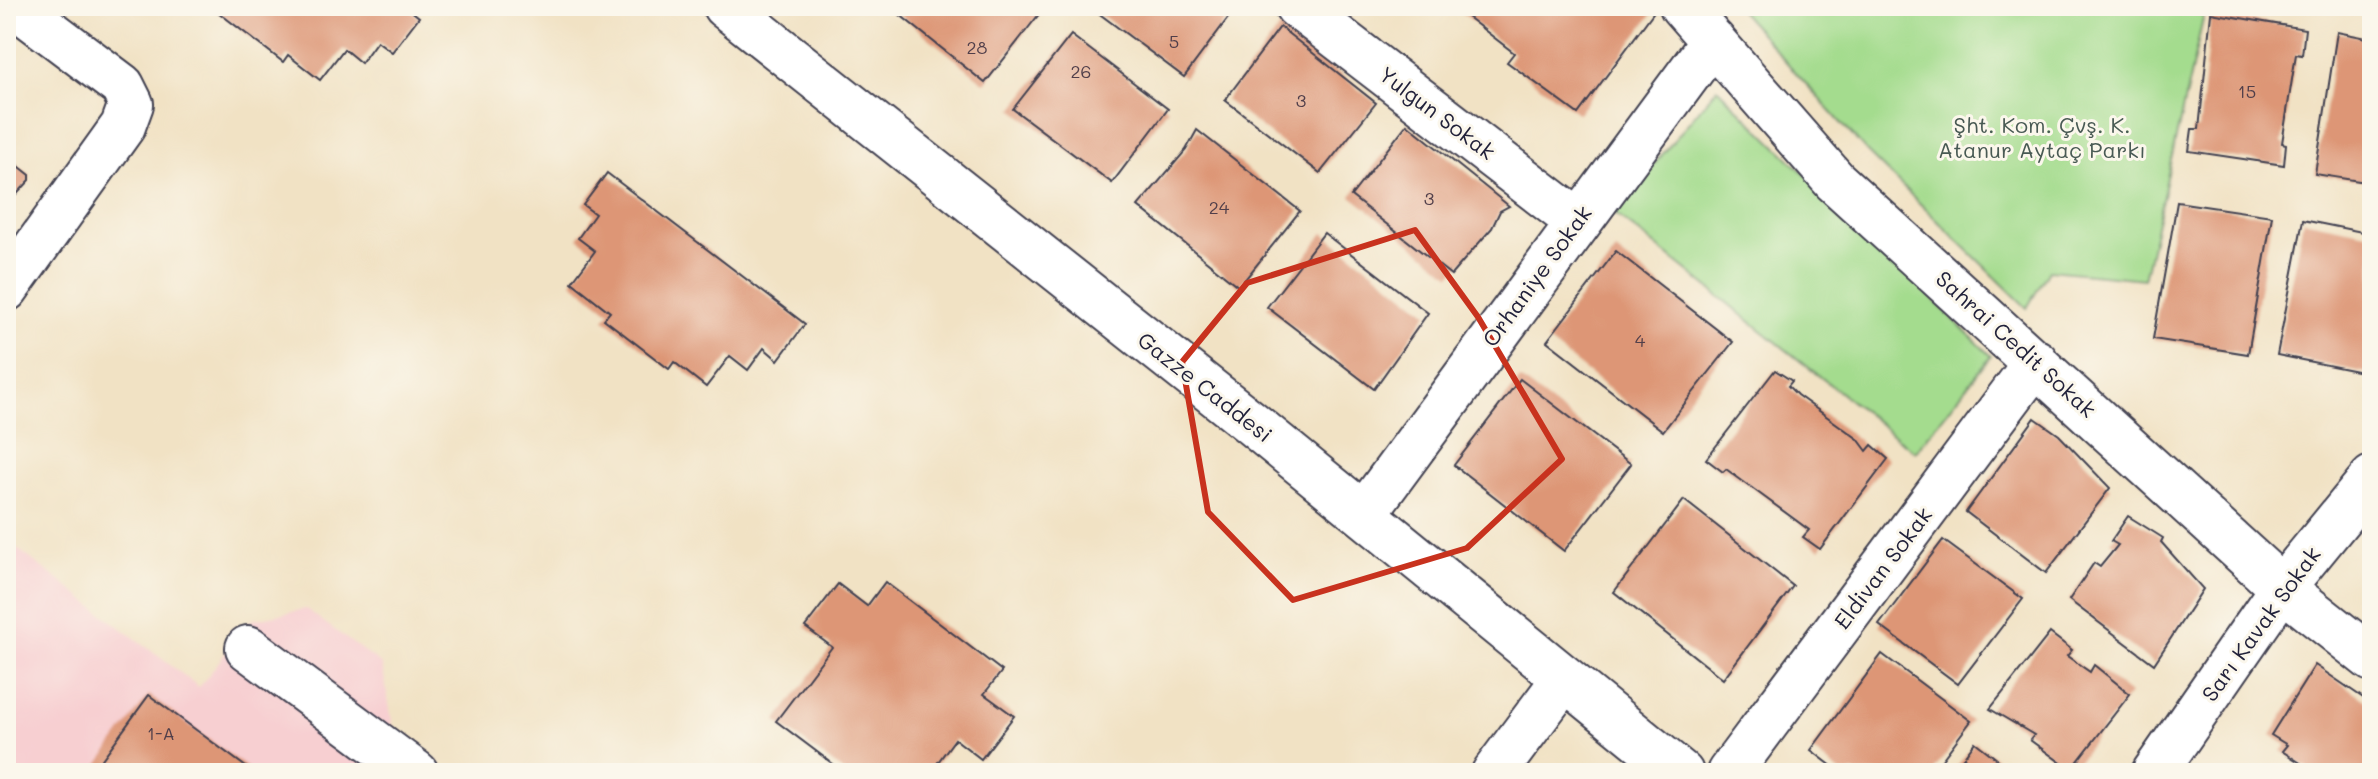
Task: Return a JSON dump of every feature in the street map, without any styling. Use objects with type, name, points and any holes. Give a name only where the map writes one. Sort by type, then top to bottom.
[{"type":"street","points":[[6,289],[123,126],[131,104],[122,86],[16,6]]},
{"type":"street","name":"Gazze Caddesi","points":[[725,6],[1364,514],[1681,773]]},
{"type":"street","name":"Yulgun Sokak","points":[[1297,6],[1577,221]]},
{"type":"street","name":"Sahrai Cedit Sokak","points":[[1682,6],[1835,181],[2282,588],[2372,659]]},
{"type":"street","name":"Orhaniye Sokak","points":[[1364,514],[1577,221],[1713,41]]},
{"type":"street","name":"Eldivan Sokak","points":[[1729,773],[2036,362]]},
{"type":"street","name":"Sarı Kavak Sokak","points":[[2154,773],[2282,588],[2372,478]]},
{"type":"street","points":[[248,648],[416,773]]},
{"type":"street","points":[[1494,773],[1564,679]]},
{"type":"highlighted area","points":[[1415,230],[1478,317],[1562,459],[1467,548],[1293,600],[1208,512],[1182,362],[1247,283]]},
{"type":"shaded area","points":[[6,540],[199,687],[251,620],[306,609],[382,665],[394,731],[448,773],[6,773]]},
{"type":"green space","name":"Şht. Kom. Çvş. K. Atanur Aytaç Parkı","points":[[1736,6],[2206,6],[2144,279],[2049,270],[2027,308],[1868,153]]},
{"type":"green space","points":[[1717,88],[1991,356],[1915,452],[1614,213]]},
{"type":"building","points":[[222,6],[405,6],[419,17],[392,52],[377,41],[361,63],[344,49],[320,80],[288,55],[283,62],[218,12]]},
{"type":"building","points":[[897,6],[1031,6],[1040,13],[985,83],[894,10]]},
{"type":"building","points":[[1089,6],[1237,6],[1184,77]]},
{"type":"building","points":[[1453,6],[1649,6],[1655,10],[1578,114],[1507,62],[1514,53]]},
{"type":"building","points":[[2211,13],[2305,29],[2302,55],[2296,54],[2282,143],[2286,144],[2284,165],[2189,151],[2192,129],[2199,129]]},
{"type":"building","points":[[1280,27],[1376,103],[1320,173],[1225,100]]},
{"type":"building","points":[[2337,32],[2372,39],[2372,183],[2315,174]]},
{"type":"building","points":[[1071,35],[1168,109],[1112,183],[1013,109]]},
{"type":"building","points":[[1407,124],[1509,206],[1500,211],[1492,228],[1451,275],[1351,196]]},
{"type":"building","points":[[1197,130],[1300,211],[1239,287],[1138,206],[1186,150]]},
{"type":"building","points":[[6,156],[30,175],[30,180],[6,206]]},
{"type":"building","points":[[607,173],[805,324],[778,360],[764,348],[748,370],[730,356],[706,387],[674,362],[669,369],[604,319],[610,312],[572,282],[595,251],[578,238],[595,214],[583,205]]},
{"type":"building","points":[[2177,202],[2272,216],[2248,354],[2153,339]]},
{"type":"building","points":[[2303,220],[2372,234],[2372,374],[2277,355]]},
{"type":"building","points":[[1324,233],[1428,313],[1374,389],[1267,307]]},
{"type":"building","points":[[1616,251],[1733,342],[1663,431],[1547,341]]},
{"type":"building","points":[[1775,370],[1792,381],[1788,386],[1797,395],[1858,439],[1867,451],[1872,445],[1888,459],[1820,549],[1803,537],[1809,530],[1726,469],[1723,472],[1706,459]]},
{"type":"building","points":[[1520,379],[1631,464],[1564,551],[1454,465]]},
{"type":"building","points":[[2035,418],[2059,435],[2110,488],[2046,573],[1966,512]]},
{"type":"building","points":[[1684,500],[1793,586],[1723,679],[1614,592]]},
{"type":"building","points":[[2128,516],[2163,538],[2161,542],[2203,589],[2154,664],[2069,600],[2094,563],[2100,567],[2118,545],[2111,541]]},
{"type":"building","points":[[1943,540],[2023,599],[1958,684],[1879,625]]},
{"type":"building","points":[[885,582],[1002,671],[984,694],[1014,716],[981,759],[955,739],[930,773],[845,773],[776,721],[832,647],[805,627],[838,584],[867,606]]},
{"type":"building","points":[[2050,633],[2072,650],[2067,656],[2090,672],[2094,665],[2130,694],[2071,770],[2030,740],[2034,735],[1990,709]]},
{"type":"building","points":[[1882,654],[1971,721],[1932,773],[1841,773],[1811,750]]},
{"type":"building","points":[[2315,665],[2372,704],[2372,773],[2316,773],[2282,751],[2287,745],[2271,735]]},
{"type":"building","points":[[149,695],[254,773],[92,773]]},
{"type":"building","points":[[1975,742],[2015,773],[1952,773]]}]
